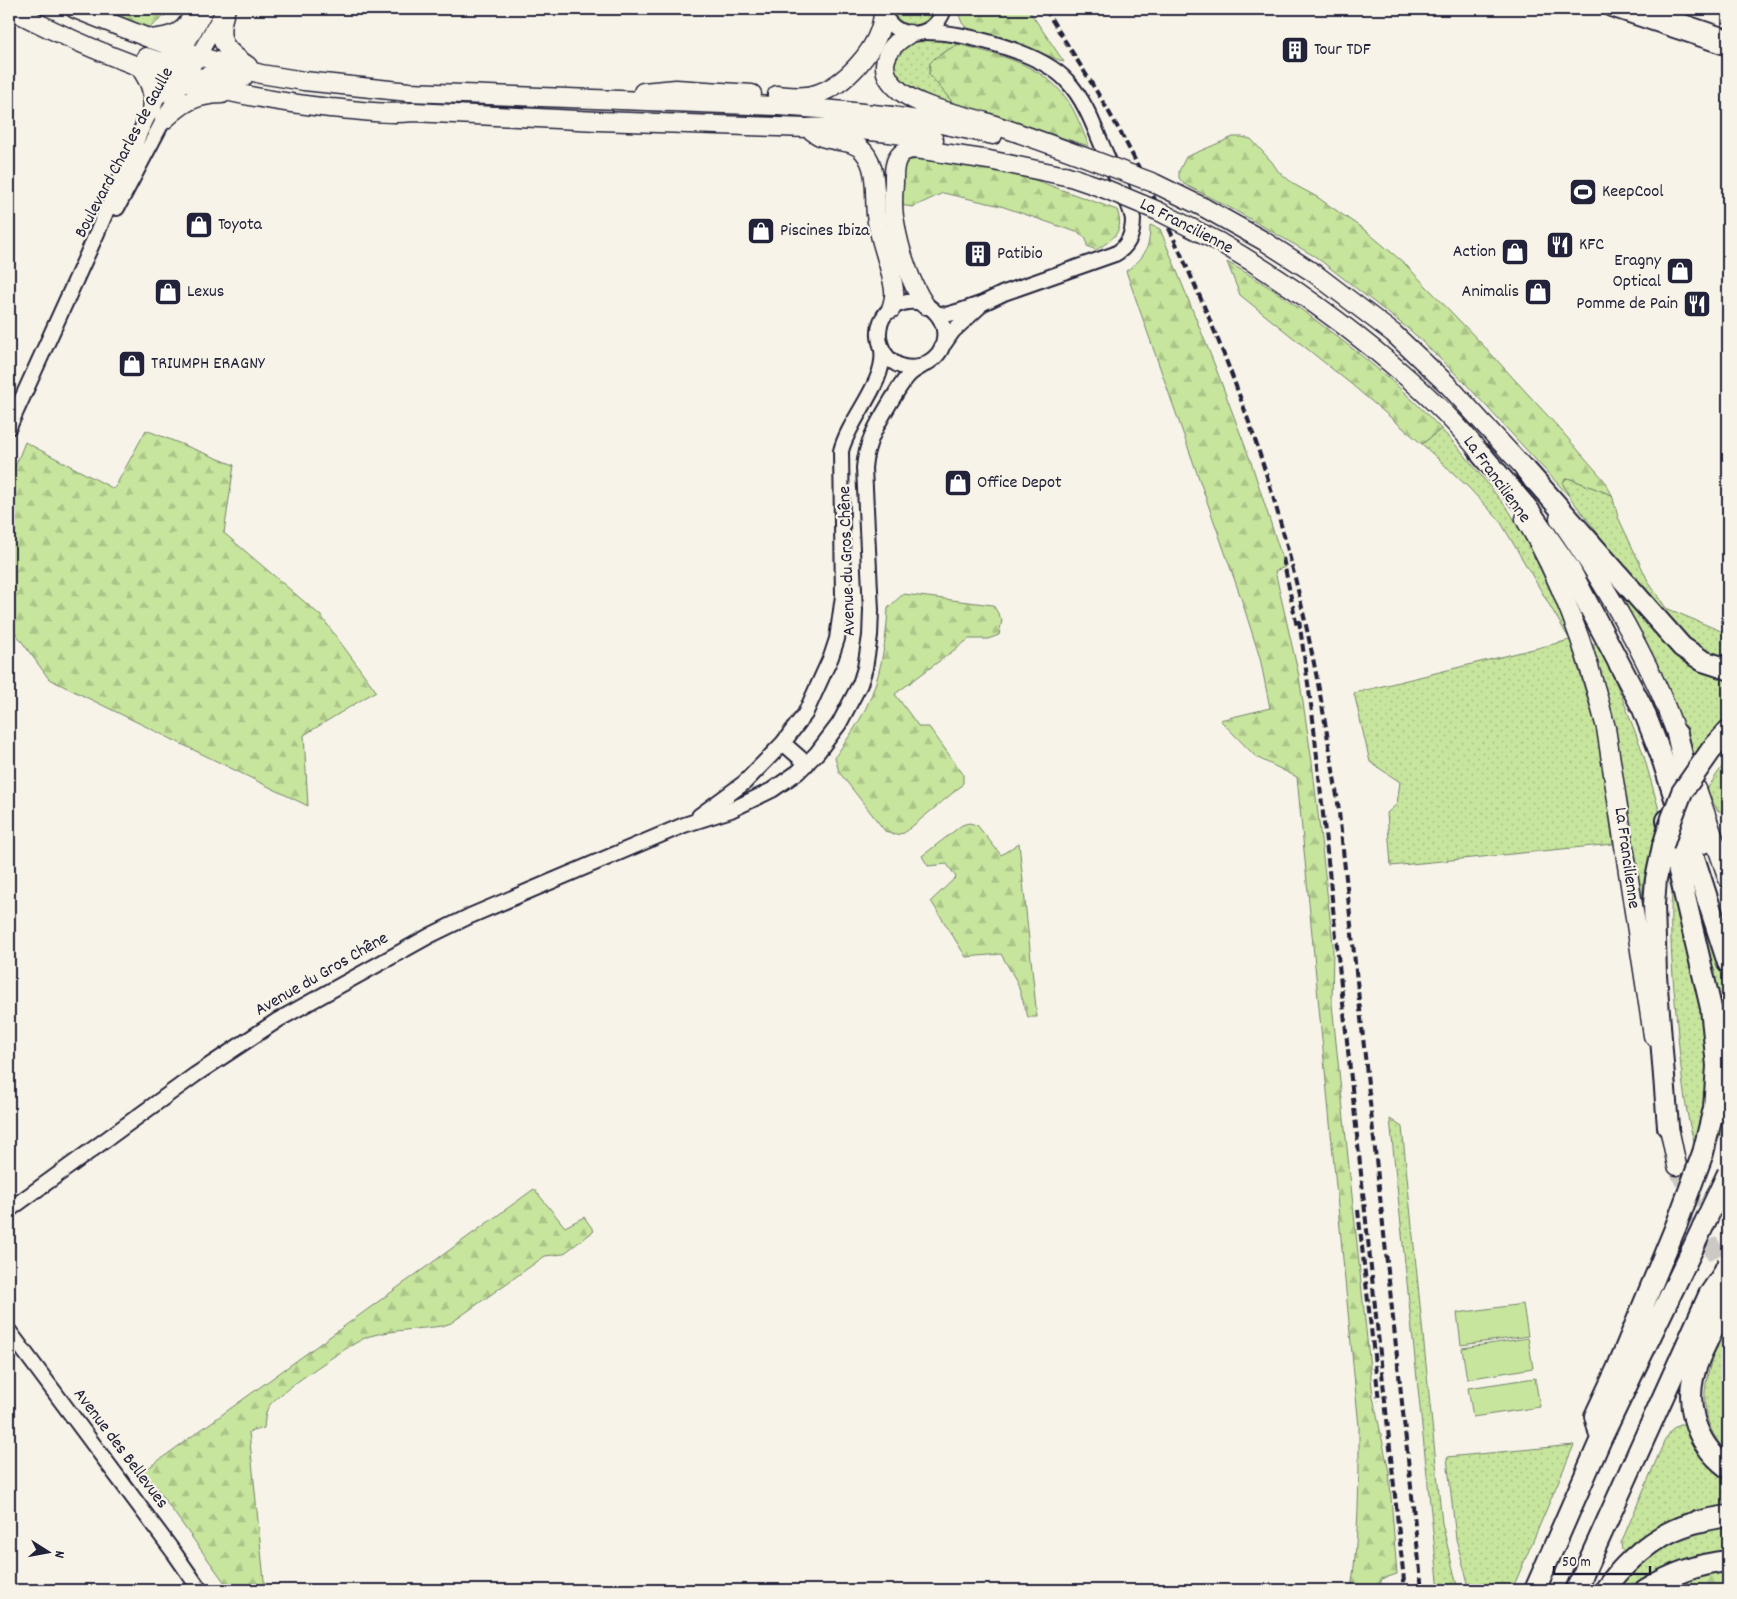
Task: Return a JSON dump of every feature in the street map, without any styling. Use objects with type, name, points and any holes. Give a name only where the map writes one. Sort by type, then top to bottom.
[{"type":"highway","points":[[1481,454],[1528,509],[1569,568],[1644,709],[1661,755],[1728,963]]},
{"type":"highway","points":[[1526,470],[1682,646],[1703,661],[1728,669]]},
{"type":"highway","points":[[1601,1439],[1595,1416],[1617,1369],[1676,1226],[1703,1153],[1714,1108],[1717,1066],[1710,1008],[1692,920],[1649,746],[1619,661]]},
{"type":"highway","points":[[1668,1127],[1656,975],[1654,904],[1656,880],[1663,846],[1682,792],[1712,749],[1728,731]]},
{"type":"highway","points":[[1676,734],[1698,827],[1728,929]]},
{"type":"highway","points":[[1535,1590],[1601,1439],[1728,1173]]},
{"type":"highway","points":[[1725,1270],[1692,1381],[1690,1403],[1697,1430],[1706,1447],[1728,1468]]},
{"type":"highway","points":[[1576,1590],[1715,1302]]},
{"type":"highway","points":[[1604,1590],[1626,1565],[1669,1532],[1708,1519],[1728,1516]]},
{"type":"highway","points":[[1645,1590],[1682,1571],[1728,1561]]},
{"type":"main road","points":[[10,9],[76,40],[139,66],[182,66],[383,90],[778,106],[834,110],[891,125]]},
{"type":"main road","points":[[75,9],[151,39],[182,66],[240,94]]},
{"type":"main road","points":[[151,39],[167,37],[179,32],[187,26],[200,9]]},
{"type":"main road","name":"Boulevard Charles de Gaulle","points":[[182,66],[206,9]]},
{"type":"main road","points":[[225,9],[221,30],[223,42],[232,56],[260,74]]},
{"type":"main road","name":"Boulevard Charles de Gaulle","points":[[182,66],[225,9]]},
{"type":"main road","points":[[520,97],[534,88],[650,92],[676,89],[786,96],[811,95],[830,88],[863,60],[877,37],[882,23],[882,11]]},
{"type":"main road","points":[[917,33],[891,47],[886,59],[888,75],[900,91],[930,106],[984,122],[1093,160]]},
{"type":"main road","points":[[76,40],[110,42],[149,58],[214,75],[250,78],[260,74]]},
{"type":"main road","points":[[139,66],[152,88],[158,115],[190,100],[214,94],[240,94],[291,104],[394,114],[413,112],[807,128],[891,125]]},
{"type":"main road","points":[[161,92],[182,66]]},
{"type":"main road","name":"La Francilienne","points":[[891,125],[936,123],[982,133],[1093,160],[1154,183],[1264,242],[1314,273],[1393,333],[1449,386],[1526,470],[1606,590],[1657,686],[1706,813],[1728,879]]},
{"type":"main road","name":"La Francilienne","points":[[891,125],[1075,178],[1158,211],[1218,242],[1304,295],[1375,349],[1433,401],[1481,454],[1524,517],[1553,571],[1577,628],[1597,691],[1612,765],[1639,950],[1668,1127],[1677,1166]]},
{"type":"main road","points":[[807,128],[823,138],[848,142],[858,147],[864,151],[870,161],[879,233],[894,288],[891,309]]},
{"type":"main road","points":[[931,309],[913,282],[894,220],[894,172],[901,154],[909,150],[923,150],[989,160],[1075,178]]},
{"type":"street","points":[[917,33],[937,23],[945,9]]},
{"type":"street","points":[[945,9],[950,22],[969,37]]},
{"type":"street","points":[[1611,9],[1728,48]]},
{"type":"street","points":[[1646,9],[1728,37]]},
{"type":"street","points":[[882,11],[892,26],[898,30],[917,33],[943,32],[969,37],[1019,53],[1040,62],[1066,79],[1083,104],[1133,219],[1130,239],[1119,252],[1004,293],[983,303],[946,315],[916,302],[900,304],[891,309],[884,317],[879,328],[879,340],[882,350],[895,364],[907,368],[919,367],[934,359],[953,332],[983,303]]},
{"type":"street","name":"Boulevard Charles de Gaulle","points":[[9,427],[60,315],[182,66]]},
{"type":"street","name":"Boulevard Charles de Gaulle","points":[[158,115],[161,92]]},
{"type":"street","points":[[931,309],[942,321],[944,329],[943,345]]},
{"type":"street","name":"Avenue du Gros Chêne","points":[[684,826],[744,783],[784,743],[814,696],[831,657],[842,614],[843,596],[841,451],[848,430],[879,376],[883,362],[882,350]]},
{"type":"street","name":"Avenue du Gros Chêne","points":[[9,1210],[157,1102],[278,1020],[431,935],[470,916],[684,826],[731,810],[783,783],[807,764],[825,744],[839,724],[860,684],[865,668],[870,636],[871,610],[864,474],[865,454],[874,428],[908,376],[919,367]]},
{"type":"street","points":[[784,743],[807,764]]},
{"type":"street","name":"Avenue des Bellevues","points":[[9,1331],[200,1590]]},
{"type":"green space","points":[[102,9],[173,9],[148,29]]},
{"type":"green space","points":[[890,9],[936,9],[927,22],[913,26],[899,22]]},
{"type":"green space","points":[[957,9],[1028,9],[1064,62],[1018,44],[968,29],[962,23]]},
{"type":"green space","points":[[941,39],[958,44],[936,57],[930,63],[929,74],[954,104],[915,91],[898,79],[894,71],[894,61],[901,48],[912,43]]},
{"type":"green space","points":[[958,44],[1017,62],[1044,76],[1056,86],[1070,103],[1089,146],[954,104],[929,74],[930,63],[936,57]]},
{"type":"green space","points":[[1233,137],[1251,139],[1278,171],[1295,185],[1317,197],[1366,231],[1404,263],[1558,427],[1604,480],[1612,495],[1568,478],[1564,480],[1563,484],[1569,496],[1464,382],[1411,331],[1316,257],[1236,211],[1184,184],[1179,178],[1179,171],[1186,157]]},
{"type":"green space","points":[[929,155],[1035,180],[1117,210],[1119,224],[1116,234],[1096,250],[1087,246],[1086,238],[1079,233],[1001,206],[943,193],[913,207],[899,205],[901,175],[906,164],[912,159]]},
{"type":"green space","points":[[1150,225],[1160,229],[1215,366],[1251,462],[1285,567],[1275,571],[1299,676],[1312,762],[1333,944],[1332,1004],[1373,1397],[1389,1472],[1397,1574],[1382,1579],[1378,1590],[1351,1590],[1359,1489],[1359,1427],[1297,777],[1256,757],[1220,720],[1270,708],[1260,658],[1241,598],[1126,271],[1138,262],[1145,252],[1149,240]]},
{"type":"green space","points":[[1227,262],[1282,296],[1349,346],[1377,368],[1441,429],[1422,444],[1240,295]]},
{"type":"green space","points":[[1441,429],[1463,453],[1510,512],[1533,554],[1557,605],[1570,640],[1500,521],[1468,487],[1422,444]]},
{"type":"green space","points":[[146,430],[234,465],[224,533],[321,616],[376,691],[304,735],[308,806],[49,679],[9,624],[9,482],[25,442],[114,489]]},
{"type":"green space","points":[[1568,478],[1612,495],[1618,517],[1649,583],[1666,608],[1728,634],[1728,659],[1706,652],[1690,642],[1643,592],[1569,496],[1563,484],[1564,480]]},
{"type":"green space","points":[[1616,586],[1728,676],[1728,715],[1707,738],[1695,756],[1658,669]]},
{"type":"green space","points":[[903,594],[993,605],[1002,620],[999,635],[988,639],[969,639],[895,694],[919,727],[929,727],[963,774],[963,783],[904,833],[894,835],[885,831],[839,772],[835,757],[859,721],[872,694],[883,652],[888,608]]},
{"type":"green space","points":[[1570,640],[1599,738],[1613,844],[1391,866],[1387,813],[1397,804],[1400,782],[1370,762],[1354,693]]},
{"type":"green space","points":[[1594,644],[1599,644],[1622,697],[1643,753],[1661,817],[1652,843],[1643,885],[1642,913],[1638,896],[1620,759],[1594,650]]},
{"type":"green space","points":[[1728,758],[1728,795],[1721,812],[1717,810],[1707,789]]},
{"type":"green space","points":[[969,823],[977,825],[1001,855],[1019,843],[1037,1017],[1028,1017],[1017,982],[1001,954],[966,957],[931,901],[956,877],[947,864],[928,866],[922,856],[962,825]]},
{"type":"green space","points":[[1674,875],[1704,1018],[1708,1075],[1706,1101],[1696,1148],[1688,1118],[1683,1087],[1671,950],[1671,912]]},
{"type":"green space","points":[[1701,912],[1703,913],[1728,986],[1728,1121],[1710,1155],[1717,1133],[1698,916]]},
{"type":"green space","points":[[1390,1119],[1402,1127],[1442,1523],[1458,1590],[1439,1590]]},
{"type":"green space","points":[[534,1189],[565,1227],[584,1217],[594,1231],[563,1254],[545,1256],[451,1323],[442,1326],[370,1336],[349,1347],[275,1399],[269,1406],[265,1416],[264,1428],[249,1432],[265,1590],[230,1590],[144,1471]]},
{"type":"green space","points":[[1523,1304],[1528,1336],[1461,1345],[1457,1313]]},
{"type":"green space","points":[[1728,1317],[1728,1454],[1715,1437],[1708,1421],[1705,1387],[1714,1353]]},
{"type":"green space","points":[[1528,1338],[1533,1368],[1467,1379],[1462,1348]]},
{"type":"green space","points":[[1535,1378],[1540,1407],[1473,1417],[1468,1388]]},
{"type":"green space","points":[[1680,1424],[1686,1424],[1728,1478],[1728,1509],[1625,1552],[1622,1550],[1621,1543],[1664,1442],[1672,1429]]},
{"type":"green space","points":[[1574,1445],[1512,1590],[1470,1590],[1456,1539],[1447,1457]]},
{"type":"green space","points":[[1728,1527],[1728,1556],[1637,1590],[1616,1590],[1639,1565],[1665,1547],[1694,1535]]},
{"type":"green space","points":[[1728,1572],[1728,1590],[1664,1590],[1703,1576]]},
{"type":"tunnel","points":[[1677,1166],[1728,1283]]},
{"type":"railway","points":[[1045,9],[1125,141],[1158,206],[1201,300],[1221,347],[1256,444],[1272,493],[1302,608],[1316,672],[1338,803],[1422,1590]]},
{"type":"railway","points":[[1283,558],[1297,627]]},
{"type":"railway","points":[[1299,620],[1313,719],[1405,1590]]},
{"type":"railway","points":[[1358,1210],[1379,1401]]},
{"type":"place","name":"Tour TDF","points":[[1295,50]]},
{"type":"place","name":"KeepCool","points":[[1583,192]]},
{"type":"place","name":"Toyota","points":[[199,225]]},
{"type":"place","name":"Piscines Ibiza","points":[[761,231]]},
{"type":"place","name":"KFC","points":[[1560,245]]},
{"type":"place","name":"Action","points":[[1515,252]]},
{"type":"place","name":"Patibio","points":[[978,254]]},
{"type":"place","name":"Eragny Optical","points":[[1680,271]]},
{"type":"place","name":"Lexus","points":[[168,292]]},
{"type":"place","name":"Animalis","points":[[1538,292]]},
{"type":"place","name":"Pomme de Pain","points":[[1697,304]]},
{"type":"place","name":"TRIUMPH ERAGNY","points":[[132,364]]},
{"type":"place","name":"Office Depot","points":[[958,483]]}]
